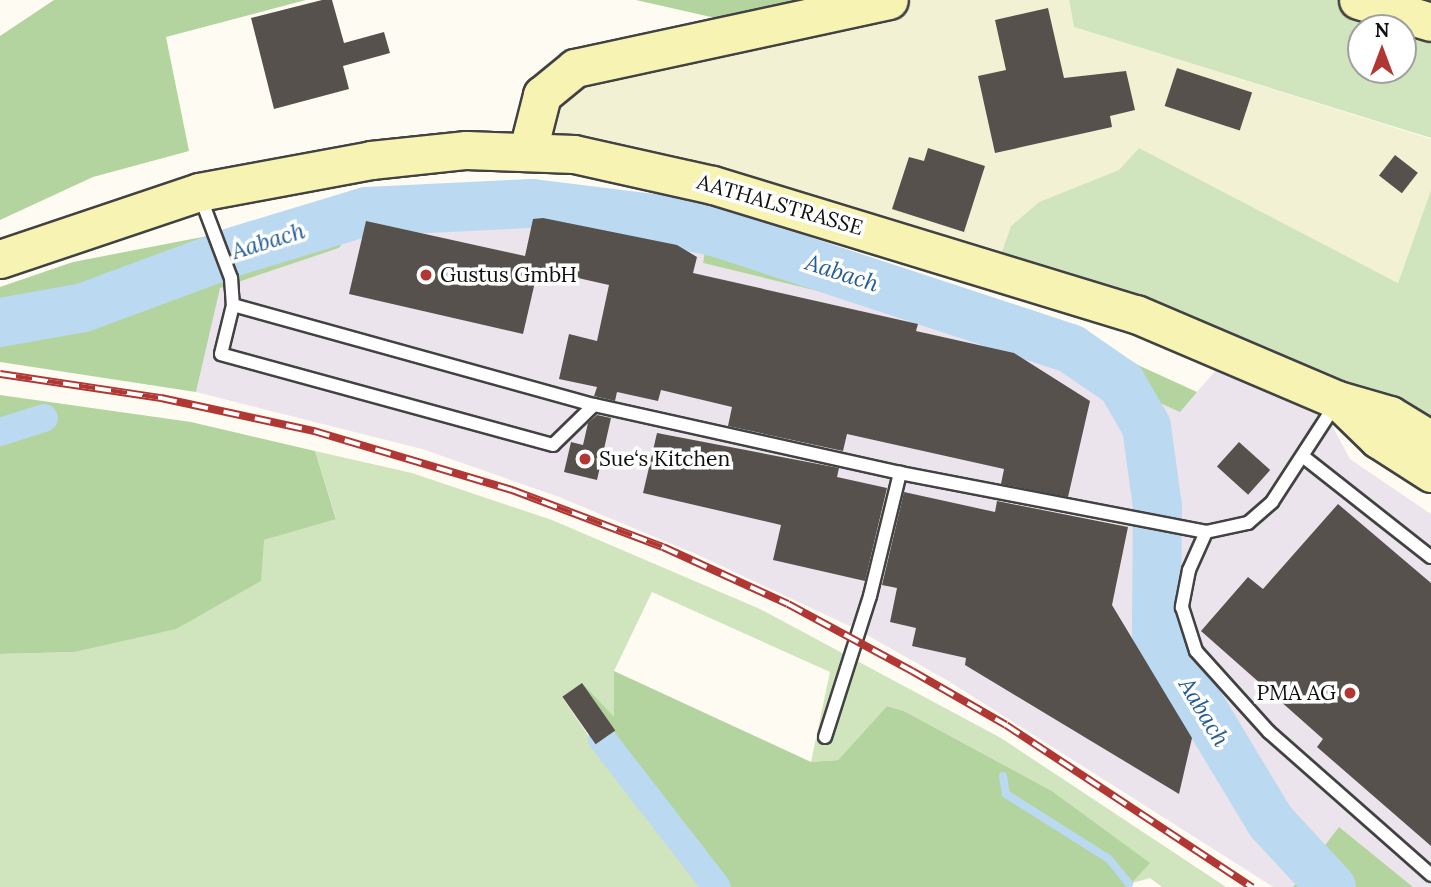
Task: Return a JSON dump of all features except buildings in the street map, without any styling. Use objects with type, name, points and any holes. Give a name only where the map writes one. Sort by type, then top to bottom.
[{"type":"main road","points":[[528,150],[542,95],[575,68],[889,0]]},
{"type":"main road","points":[[1358,0],[1431,22]]},
{"type":"main road","name":"AATHALSTRASSE","points":[[0,259],[200,192],[401,154],[528,150],[622,162],[713,185],[996,268],[1136,314],[1338,400],[1390,415],[1431,440]]},
{"type":"main road","name":"AATHALSTRASSE","points":[[1338,400],[1378,439],[1431,472]]},
{"type":"lane","points":[[200,192],[212,235],[231,278],[233,305],[221,354],[553,445],[594,405]]},
{"type":"lane","points":[[233,305],[594,405],[900,473],[1132,520],[1206,532],[1238,527],[1260,514],[1305,458],[1338,400]]},
{"type":"lane","points":[[1305,458],[1431,558]]},
{"type":"lane","points":[[825,737],[870,596],[900,473]]},
{"type":"lane","points":[[1206,532],[1183,597],[1184,622],[1196,652],[1269,732],[1431,875]]},
{"type":"shaded area","points":[[549,210],[707,246],[703,263],[1019,340],[1180,411],[1232,352],[1312,388],[1350,459],[1431,514],[1431,887],[1413,887],[1339,828],[1293,887],[1273,887],[950,682],[858,630],[698,555],[559,497],[422,449],[196,392],[219,288],[339,248],[365,212]]},
{"type":"green space","points":[[54,0],[306,0],[166,37],[189,151],[93,177],[0,220],[0,36]]},
{"type":"green space","points":[[636,0],[889,0],[764,29]]},
{"type":"green space","points":[[889,0],[1069,0],[1074,27],[1431,139],[1431,190],[1398,283],[1139,148],[1120,170],[1039,202],[1011,226],[996,268],[528,150],[542,95]]},
{"type":"green space","points":[[1069,0],[1357,0],[1404,14],[1347,14],[1347,84],[1417,84],[1417,18],[1431,22],[1431,138],[1074,27]]},
{"type":"green space","points":[[1139,148],[1398,283],[1431,190],[1431,447],[996,268],[1011,226],[1039,202],[1119,170]]},
{"type":"green space","points":[[525,184],[726,218],[1081,339],[1197,392],[1180,412],[1019,340],[703,263],[706,245],[549,210],[365,212],[339,248],[220,288],[196,392],[0,362],[0,287],[73,262],[228,232],[372,193]]},
{"type":"green space","points":[[0,395],[191,422],[315,451],[336,519],[264,540],[261,581],[176,629],[74,652],[0,654]]},
{"type":"green space","points":[[315,451],[412,473],[552,520],[760,609],[1001,738],[1226,887],[1162,887],[1150,878],[1129,884],[1149,863],[1052,791],[904,711],[887,706],[838,760],[811,762],[830,672],[652,592],[614,671],[615,718],[562,697],[594,744],[602,739],[717,887],[0,887],[0,654],[74,652],[264,540],[336,518]]},
{"type":"green space","points":[[614,671],[811,762],[838,760],[887,706],[904,711],[1052,791],[1150,863],[1128,887],[717,887],[602,739],[582,683],[614,717]]},
{"type":"green space","points":[[1339,827],[1413,887],[1293,887]]},
{"type":"waterway","name":"Aabach","points":[[0,322],[83,307],[234,251],[366,211],[532,203],[653,218],[717,232],[1070,348],[1121,383],[1146,426],[1157,506],[1156,632],[1270,821],[1331,887]]},
{"type":"waterway","points":[[0,432],[44,418]]},
{"type":"waterway","points":[[1140,596],[1154,596]]},
{"type":"waterway","points":[[602,739],[717,887]]},
{"type":"waterway","points":[[1003,776],[1006,794],[1109,859],[1129,884]]},
{"type":"railway","points":[[0,374],[161,398],[314,431],[512,490],[663,547],[788,604],[1006,725],[1252,887]]},
{"type":"place","name":"Gustus GmbH","points":[[426,275]]},
{"type":"place","name":"Sue‘s Kitchen","points":[[585,459]]},
{"type":"place","name":"PMA AG","points":[[1350,693]]}]
